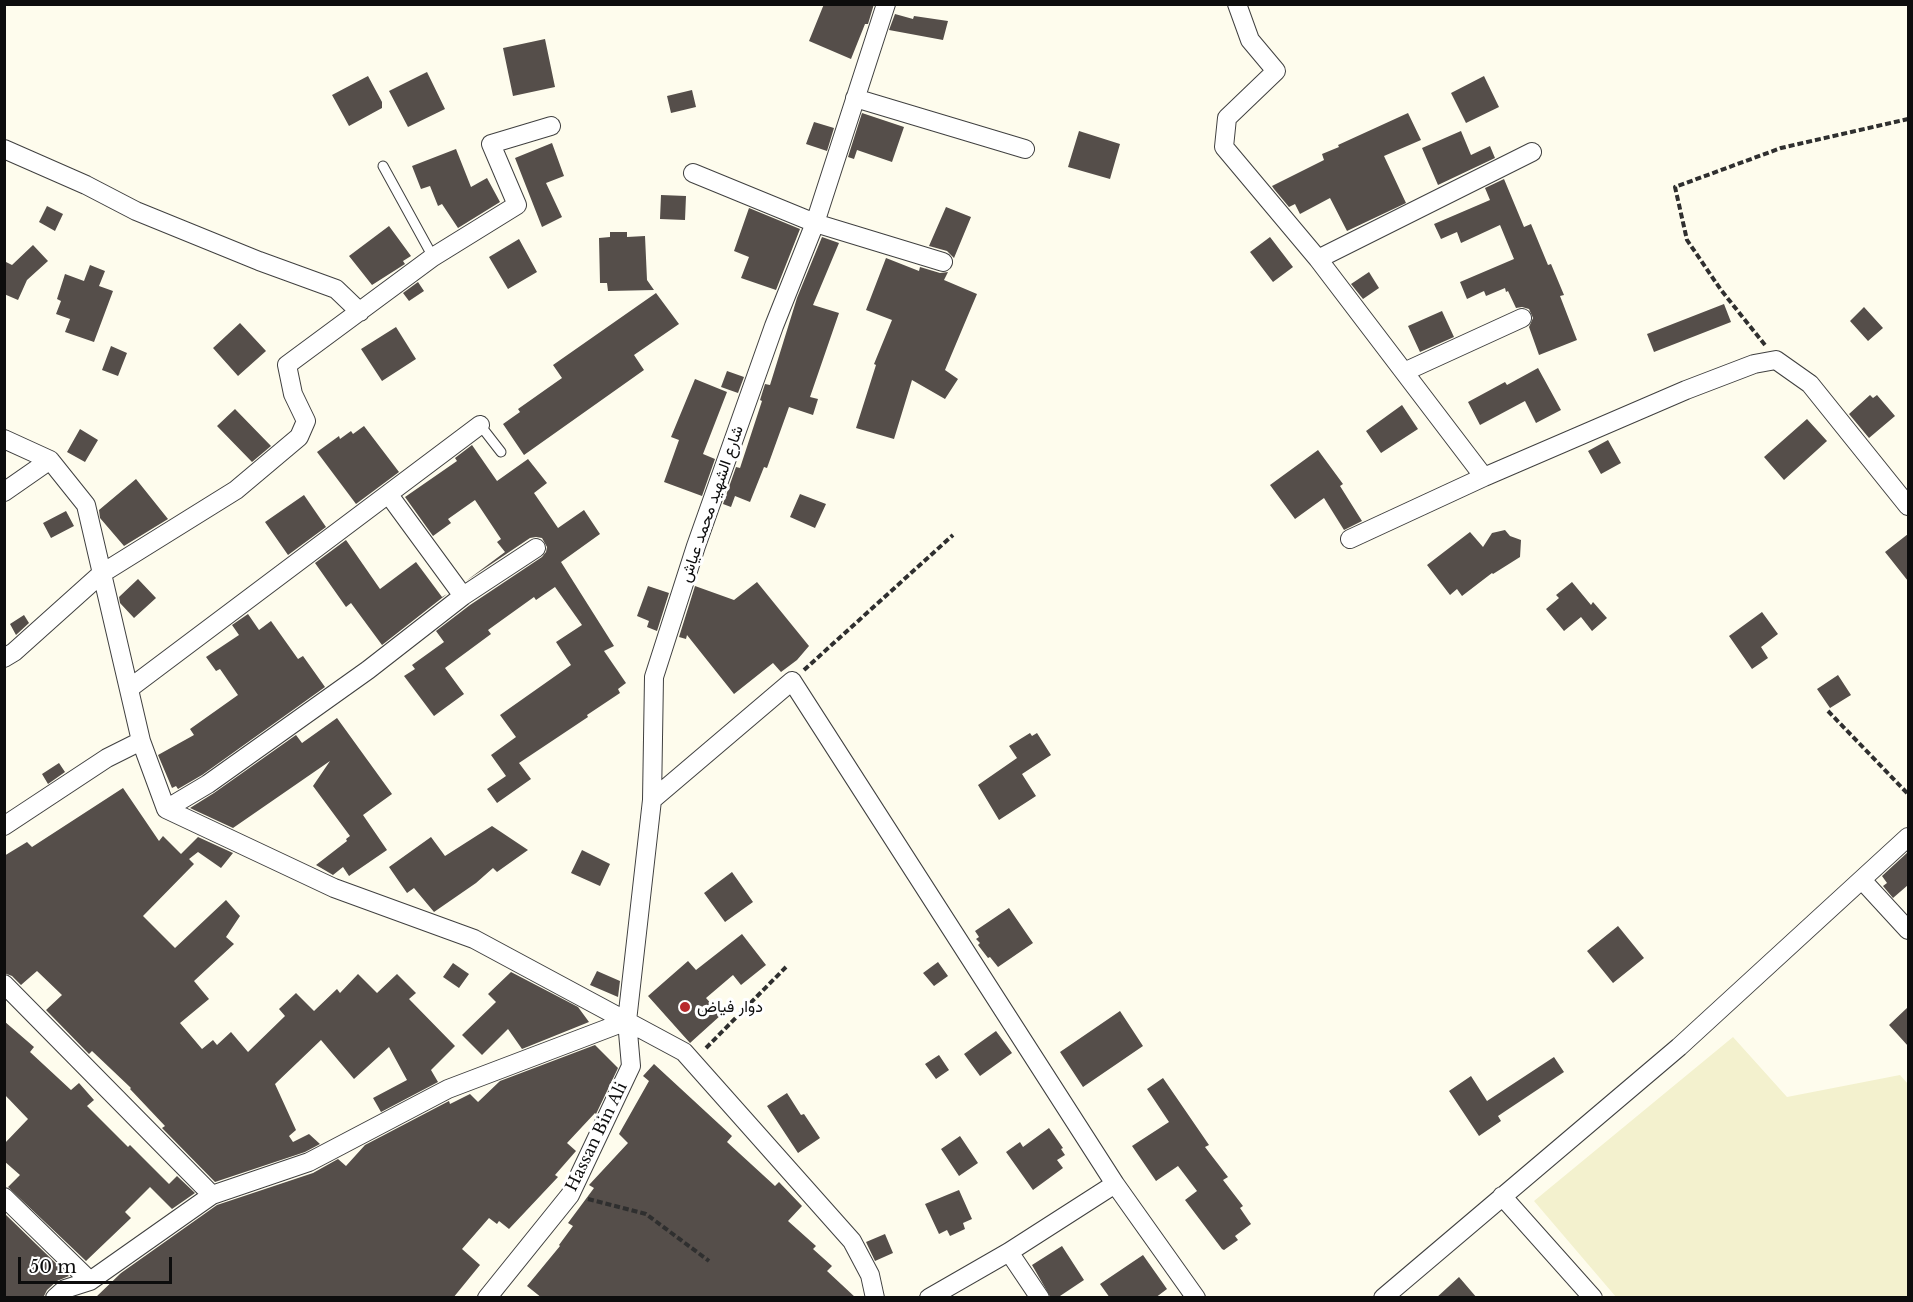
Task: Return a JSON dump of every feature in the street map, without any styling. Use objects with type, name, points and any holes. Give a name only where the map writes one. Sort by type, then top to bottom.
[{"type":"street","name":"شارع الشهيد محمد عياش","points":[[627,1021],[652,800],[654,677],[696,546],[774,326],[815,223],[885,4]]},
{"type":"street","points":[[1237,4],[1250,40],[1276,71],[1227,118],[1224,147],[1318,259],[1484,477]]},
{"type":"street","points":[[855,98],[1025,148]]},
{"type":"street","points":[[4,658],[101,574],[236,490],[299,437],[306,422],[293,394],[287,365],[433,257],[517,205],[491,144],[551,126]]},
{"type":"street","points":[[4,149],[86,185],[136,211],[259,261],[336,289],[360,312]]},
{"type":"street","points":[[1318,259],[1532,152]]},
{"type":"street","points":[[693,173],[815,223],[943,262]]},
{"type":"street","points":[[1404,372],[1522,318]]},
{"type":"street","points":[[1350,539],[1484,477],[1686,390],[1755,364],[1776,360],[1810,384],[1908,506]]},
{"type":"street","points":[[130,688],[480,425]]},
{"type":"street","points":[[4,439],[51,459],[86,505],[141,741],[166,809],[333,888],[474,939],[684,1052],[852,1241],[870,1275],[875,1298]]},
{"type":"street","points":[[4,492],[51,459]]},
{"type":"street","points":[[388,495],[463,596]]},
{"type":"street","points":[[166,809],[208,784],[358,677],[463,596],[536,548]]},
{"type":"street","points":[[652,800],[792,681],[1115,1184],[1196,1298]]},
{"type":"street","points":[[4,826],[107,758],[141,741]]},
{"type":"street","points":[[1383,1298],[1679,1047],[1908,837]]},
{"type":"street","points":[[1862,880],[1908,930]]},
{"type":"street","points":[[4,984],[212,1195]]},
{"type":"street","points":[[65,1295],[90,1281],[212,1195],[309,1162],[448,1089],[627,1021]]},
{"type":"street","name":"Hassan Bin Ali","points":[[488,1298],[570,1195],[631,1066],[627,1021]]},
{"type":"street","points":[[929,1298],[1009,1252],[1115,1184]]},
{"type":"street","points":[[1502,1196],[1593,1298]]},
{"type":"street","points":[[4,1197],[90,1281]]},
{"type":"street","points":[[1009,1252],[1040,1298]]},
{"type":"lane","points":[[383,166],[433,257]]},
{"type":"lane","points":[[480,425],[501,452]]},
{"type":"path","points":[[1776,360],[1721,290],[1687,240],[1675,187],[1781,148],[1908,119]]},
{"type":"path","points":[[792,681],[952,535]]},
{"type":"path","points":[[1828,711],[1908,794]]},
{"type":"path","points":[[694,1062],[717,1035],[786,967]]},
{"type":"path","points":[[570,1195],[646,1214],[709,1261]]},
{"type":"shaded area","points":[[1733,1037],[1787,1097],[1900,1075],[1908,1084],[1908,1297],[1616,1297],[1534,1201]]},
{"type":"building","points":[[824,4],[874,4],[868,24],[865,24],[851,59],[809,41]]},
{"type":"building","points":[[895,14],[913,19],[914,16],[948,21],[943,40],[889,30]]},
{"type":"building","points":[[545,39],[555,87],[513,96],[503,48]]},
{"type":"building","points":[[427,72],[445,109],[408,127],[389,91]]},
{"type":"building","points":[[368,76],[382,102],[382,108],[349,126],[332,95]]},
{"type":"building","points":[[1484,76],[1499,107],[1466,123],[1451,93]]},
{"type":"building","points":[[692,90],[696,107],[671,113],[667,96]]},
{"type":"building","points":[[862,113],[904,127],[892,162],[857,150],[854,159],[848,157]]},
{"type":"building","points":[[1408,113],[1421,140],[1384,156],[1406,203],[1347,231],[1330,198],[1300,214],[1295,204],[1289,207],[1272,186],[1324,160],[1322,154],[1339,147],[1338,145]]},
{"type":"building","points":[[814,122],[834,128],[827,151],[806,144]]},
{"type":"building","points":[[1079,131],[1120,144],[1110,179],[1068,167]]},
{"type":"building","points":[[1461,131],[1471,155],[1490,146],[1495,158],[1438,185],[1422,148]]},
{"type":"building","points":[[552,143],[564,176],[546,183],[562,217],[542,227],[515,158]]},
{"type":"building","points":[[456,149],[471,187],[487,178],[500,202],[458,228],[442,204],[438,206],[430,186],[421,189],[412,166]]},
{"type":"building","points":[[1504,179],[1524,227],[1531,224],[1548,265],[1551,264],[1564,295],[1560,296],[1577,340],[1539,355],[1529,327],[1533,318],[1529,309],[1516,308],[1505,288],[1486,296],[1484,291],[1467,299],[1460,282],[1514,259],[1500,225],[1461,243],[1457,232],[1441,239],[1434,224],[1490,200],[1485,188]]},
{"type":"building","points":[[661,195],[686,196],[685,220],[660,219]]},
{"type":"building","points":[[47,206],[63,214],[55,231],[39,222]]},
{"type":"building","points":[[946,207],[971,217],[954,258],[947,251],[929,246]]},
{"type":"building","points":[[749,208],[800,229],[776,290],[741,278],[749,257],[734,251]]},
{"type":"building","points":[[389,226],[411,256],[403,261],[405,264],[372,285],[349,256]]},
{"type":"building","points":[[610,232],[627,232],[627,237],[645,236],[647,280],[654,290],[608,291],[607,283],[600,283],[599,238],[610,237]]},
{"type":"building","points":[[822,237],[839,243],[813,305],[839,313],[810,397],[818,399],[813,415],[789,407],[767,468],[764,467],[750,502],[735,496],[731,507],[723,504],[736,467],[740,468],[762,401],[760,400],[765,384],[770,385],[797,298]]},
{"type":"building","points":[[1270,237],[1293,267],[1273,282],[1250,252]]},
{"type":"building","points":[[519,239],[537,272],[508,289],[489,257]]},
{"type":"building","points":[[33,245],[48,261],[27,280],[18,300],[4,294],[4,261],[12,265]]},
{"type":"building","points":[[886,258],[919,271],[920,267],[940,273],[948,272],[944,280],[977,294],[945,370],[958,379],[945,399],[912,380],[894,439],[856,428],[876,365],[874,364],[892,320],[866,310]]},
{"type":"building","points":[[90,265],[105,271],[99,286],[113,291],[94,342],[65,332],[70,319],[56,314],[61,301],[57,299],[65,274],[84,281]]},
{"type":"building","points":[[1369,272],[1379,288],[1363,299],[1351,284]]},
{"type":"building","points":[[418,282],[424,291],[409,301],[403,293]]},
{"type":"building","points":[[656,293],[679,324],[634,355],[644,370],[524,455],[503,424],[520,412],[518,409],[562,378],[553,365]]},
{"type":"building","points":[[1724,304],[1731,322],[1654,352],[1647,334]]},
{"type":"building","points":[[1864,307],[1883,328],[1868,341],[1850,321]]},
{"type":"building","points":[[1442,311],[1454,337],[1420,352],[1408,326]]},
{"type":"building","points":[[240,323],[266,351],[238,376],[213,348]]},
{"type":"building","points":[[396,327],[416,359],[382,381],[361,349]]},
{"type":"building","points":[[111,346],[127,353],[118,376],[102,370]]},
{"type":"building","points":[[1538,368],[1561,410],[1536,423],[1525,401],[1480,425],[1468,402],[1505,382],[1507,385]]},
{"type":"building","points":[[727,371],[744,377],[738,393],[721,387]]},
{"type":"building","points":[[695,379],[727,392],[703,454],[715,459],[702,496],[664,482],[679,440],[671,437]]},
{"type":"building","points":[[1870,395],[1873,398],[1877,395],[1895,416],[1869,438],[1849,414]]},
{"type":"building","points":[[1402,405],[1418,429],[1381,453],[1366,431]]},
{"type":"building","points":[[235,409],[271,446],[252,462],[217,426]]},
{"type":"building","points":[[1807,419],[1827,441],[1784,480],[1764,457]]},
{"type":"building","points":[[364,426],[399,472],[356,504],[317,452],[339,436],[340,439],[351,431],[353,434]]},
{"type":"building","points":[[80,429],[98,440],[85,462],[67,452]]},
{"type":"building","points":[[1608,440],[1621,463],[1601,474],[1588,451]]},
{"type":"building","points":[[472,445],[497,481],[528,459],[547,483],[534,493],[558,528],[584,510],[600,534],[561,562],[614,646],[604,651],[626,683],[618,689],[620,693],[587,715],[588,717],[519,763],[531,779],[497,803],[487,789],[506,776],[491,755],[516,737],[500,715],[571,665],[556,642],[582,625],[555,587],[536,600],[534,597],[488,630],[491,634],[445,668],[464,694],[434,716],[404,676],[415,669],[412,665],[444,642],[436,631],[546,552],[547,547],[542,538],[530,538],[466,581],[505,552],[497,542],[501,539],[475,500],[448,519],[451,523],[433,536],[405,497],[457,461],[455,458]]},
{"type":"building","points":[[1318,450],[1343,484],[1340,486],[1362,521],[1344,530],[1324,498],[1295,519],[1270,485]]},
{"type":"building","points":[[136,479],[168,519],[124,546],[100,518],[99,510]]},
{"type":"building","points":[[800,494],[826,504],[815,528],[790,517]]},
{"type":"building","points":[[304,495],[326,527],[288,555],[265,522]]},
{"type":"building","points":[[66,511],[74,526],[51,538],[43,523]]},
{"type":"building","points":[[1505,530],[1510,536],[1521,540],[1520,557],[1492,573],[1462,596],[1457,589],[1450,595],[1427,565],[1470,532],[1483,547],[1492,533]]},
{"type":"building","points":[[1908,534],[1908,581],[1885,552]]},
{"type":"building","points":[[346,540],[380,589],[416,562],[442,597],[447,594],[382,645],[351,603],[346,607],[315,563]]},
{"type":"building","points":[[138,579],[156,598],[134,618],[120,603],[119,597]]},
{"type":"building","points":[[757,582],[809,646],[797,660],[781,672],[773,663],[734,694],[687,635],[686,639],[679,637],[695,586],[734,600]]},
{"type":"building","points":[[1572,582],[1591,605],[1593,602],[1607,618],[1592,631],[1581,617],[1564,631],[1546,609],[1559,598],[1556,595]]},
{"type":"building","points":[[648,586],[669,593],[657,631],[647,627],[649,621],[637,616]]},
{"type":"building","points":[[1762,612],[1778,634],[1761,647],[1768,658],[1752,669],[1729,636]]},
{"type":"building","points":[[248,614],[259,630],[271,621],[298,659],[303,656],[325,687],[202,775],[178,789],[176,786],[172,788],[158,755],[194,735],[190,729],[238,695],[220,669],[216,671],[206,657],[239,635],[232,625]]},
{"type":"building","points":[[24,615],[29,623],[16,635],[10,624]]},
{"type":"building","points":[[1838,675],[1851,695],[1830,708],[1817,689]]},
{"type":"building","points":[[337,718],[392,794],[363,815],[387,850],[349,876],[343,867],[333,875],[316,865],[347,841],[346,839],[350,836],[313,786],[330,761],[233,828],[190,808],[296,735],[302,743]]},
{"type":"building","points":[[1030,733],[1032,736],[1037,733],[1051,755],[1022,774],[1036,796],[999,820],[978,785],[1017,758],[1009,746]]},
{"type":"building","points":[[59,763],[65,772],[48,784],[42,774]]},
{"type":"building","points":[[123,788],[159,841],[163,836],[181,854],[198,837],[233,853],[221,868],[198,852],[189,859],[194,864],[143,916],[175,948],[226,900],[240,916],[226,937],[234,944],[194,981],[209,999],[180,1023],[202,1049],[213,1040],[217,1045],[231,1032],[248,1052],[285,1016],[279,1009],[296,993],[314,1011],[337,989],[340,993],[358,974],[377,993],[397,974],[416,993],[409,999],[455,1046],[431,1070],[438,1082],[381,1112],[373,1098],[407,1080],[389,1047],[354,1079],[321,1040],[275,1084],[296,1130],[289,1136],[293,1142],[309,1134],[320,1144],[305,1152],[215,1182],[162,1128],[165,1126],[131,1088],[92,1051],[89,1054],[46,1010],[62,995],[37,971],[21,985],[12,976],[4,973],[4,856],[27,842],[32,847]]},
{"type":"building","points":[[492,826],[528,850],[497,872],[493,868],[476,883],[434,912],[414,888],[407,893],[389,867],[431,837],[445,856]]},
{"type":"building","points":[[582,850],[610,864],[600,886],[571,873]]},
{"type":"building","points":[[1908,852],[1908,885],[1893,898],[1883,886],[1887,883],[1882,876]]},
{"type":"building","points":[[732,872],[753,902],[725,922],[704,893]]},
{"type":"building","points":[[1009,908],[1033,943],[998,967],[978,945],[980,943],[976,939],[979,937],[975,931]]},
{"type":"building","points":[[1618,926],[1644,958],[1613,983],[1587,951]]},
{"type":"building","name":"دوار فياض","points":[[742,934],[766,965],[741,985],[733,975],[706,998],[721,1015],[690,1043],[648,996],[688,961],[696,970]]},
{"type":"building","points":[[938,962],[948,976],[934,986],[923,973]]},
{"type":"building","points":[[453,963],[469,974],[459,988],[443,977]]},
{"type":"building","points":[[597,971],[620,981],[618,997],[590,985]]},
{"type":"building","points":[[511,972],[578,1007],[589,1022],[522,1049],[508,1029],[482,1055],[462,1035],[496,1002],[488,994]]},
{"type":"building","points":[[1908,1007],[1908,1046],[1889,1025]]},
{"type":"building","points":[[1120,1011],[1143,1046],[1083,1087],[1060,1052]]},
{"type":"building","points":[[4,1021],[34,1047],[30,1052],[71,1090],[79,1083],[94,1100],[87,1106],[169,1184],[177,1176],[195,1193],[172,1209],[150,1187],[125,1212],[131,1218],[86,1261],[8,1187],[20,1175],[4,1161],[4,1144],[28,1119],[4,1094]]},
{"type":"building","points":[[996,1031],[1012,1053],[980,1076],[964,1054]]},
{"type":"building","points":[[595,1045],[618,1068],[596,1114],[567,1143],[576,1151],[555,1175],[558,1177],[509,1229],[499,1221],[497,1224],[489,1218],[462,1249],[480,1265],[453,1298],[95,1298],[121,1273],[217,1205],[313,1173],[338,1159],[346,1166],[365,1145],[449,1101],[450,1104],[470,1094],[478,1102],[500,1081]]},
{"type":"building","points":[[939,1055],[949,1070],[936,1079],[925,1064]]},
{"type":"building","points":[[1554,1057],[1564,1072],[1498,1116],[1501,1121],[1479,1136],[1449,1091],[1471,1076],[1487,1101]]},
{"type":"building","points":[[654,1064],[732,1136],[727,1142],[775,1186],[779,1182],[802,1206],[788,1221],[816,1246],[813,1249],[832,1266],[827,1271],[856,1298],[542,1298],[527,1286],[560,1246],[573,1226],[568,1223],[594,1188],[589,1185],[628,1143],[619,1134],[649,1081],[643,1076]]},
{"type":"building","points":[[1163,1078],[1209,1145],[1205,1147],[1228,1177],[1223,1180],[1243,1206],[1240,1208],[1251,1224],[1235,1236],[1238,1240],[1224,1250],[1185,1200],[1197,1191],[1178,1166],[1156,1181],[1132,1146],[1169,1122],[1147,1089]]},
{"type":"building","points":[[787,1093],[820,1138],[798,1153],[767,1106]]},
{"type":"building","points":[[1049,1128],[1063,1148],[1061,1149],[1065,1155],[1057,1160],[1063,1168],[1033,1190],[1006,1152],[1020,1142],[1023,1147]]},
{"type":"building","points":[[960,1136],[978,1163],[959,1176],[941,1149]]},
{"type":"building","points":[[959,1190],[972,1219],[963,1223],[965,1229],[950,1236],[947,1230],[939,1234],[925,1204]]},
{"type":"building","points":[[4,1213],[69,1276],[57,1281],[47,1290],[43,1298],[4,1298]]},
{"type":"building","points":[[885,1234],[893,1253],[875,1261],[866,1242]]},
{"type":"building","points":[[1062,1246],[1084,1280],[1057,1298],[1051,1298],[1032,1265]]},
{"type":"building","points":[[1143,1255],[1167,1289],[1155,1298],[1110,1298],[1100,1284]]},
{"type":"building","points":[[1459,1277],[1477,1298],[1436,1298]]},
{"type":"place","name":"دوار فياض","points":[[685,1007]]}]
